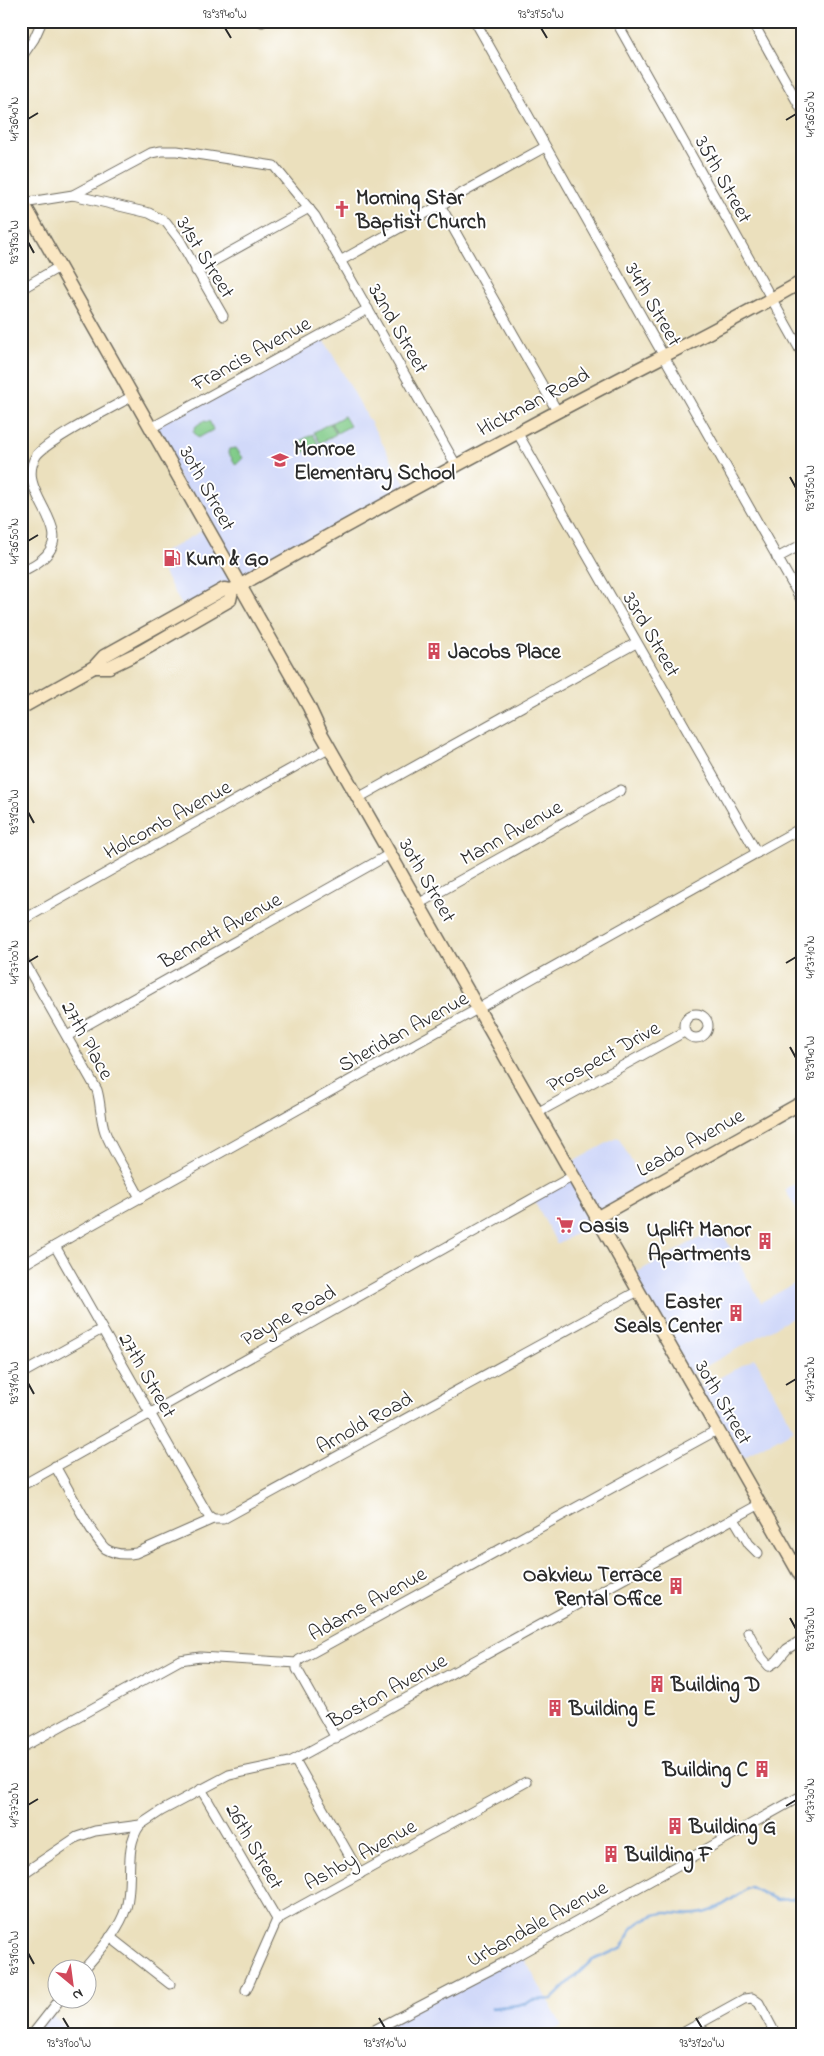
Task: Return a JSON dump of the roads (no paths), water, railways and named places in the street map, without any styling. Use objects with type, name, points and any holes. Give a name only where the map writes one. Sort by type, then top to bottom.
[{"type":"street","points":[[21,58],[34,39],[42,21]]},
{"type":"street","name":"34th Street","points":[[474,21],[803,604]]},
{"type":"street","name":"35th Street","points":[[616,21],[803,355]]},
{"type":"street","points":[[752,21],[803,112]]},
{"type":"street","points":[[340,261],[545,147]]},
{"type":"street","name":"32nd Street","points":[[73,195],[150,153],[161,151],[177,151],[274,166],[309,208],[456,465]]},
{"type":"street","points":[[22,201],[73,195]]},
{"type":"street","name":"31st Street","points":[[73,195],[157,216],[174,230],[223,316]]},
{"type":"street","name":"30th Street","points":[[22,201],[151,428],[236,588],[309,707],[358,798],[803,1580]]},
{"type":"street","points":[[440,205],[557,411]]},
{"type":"street","points":[[196,271],[309,208]]},
{"type":"street","points":[[21,289],[60,267]]},
{"type":"street","name":"Hickman Road","points":[[21,708],[94,668],[109,666],[167,637],[230,600],[236,588],[456,465],[557,411],[738,319],[803,281]]},
{"type":"street","name":"Francis Avenue","points":[[151,428],[368,309]]},
{"type":"street","points":[[21,572],[41,560],[49,551],[53,542],[52,522],[32,485],[31,469],[35,458],[48,445],[133,396]]},
{"type":"street","name":"33rd Street","points":[[517,432],[757,853]]},
{"type":"street","points":[[777,558],[803,544]]},
{"type":"street","points":[[358,798],[636,642]]},
{"type":"street","name":"Holcomb Avenue","points":[[21,921],[330,748]]},
{"type":"street","name":"Mann Avenue","points":[[418,904],[621,790]]},
{"type":"street","name":"Sheridan Avenue","points":[[21,1266],[803,827]]},
{"type":"street","name":"Bennett Avenue","points":[[67,1036],[390,854]]},
{"type":"street","name":"27th Place","points":[[21,956],[97,1090],[101,1102],[105,1132],[140,1198]]},
{"type":"street","name":"Prospect Drive","points":[[537,1113],[686,1030]]},
{"type":"street","name":"Leado Avenue","points":[[596,1218],[803,1102]]},
{"type":"street","name":"Payne Road","points":[[21,1486],[573,1176]]},
{"type":"street","name":"27th Street","points":[[55,1246],[208,1515],[213,1519]]},
{"type":"street","name":"Arnold Road","points":[[55,1466],[101,1544],[116,1554],[136,1553],[213,1519],[223,1519],[638,1291]]},
{"type":"street","points":[[21,1374],[102,1329]]},
{"type":"street","name":"Adams Avenue","points":[[21,1748],[180,1660],[200,1657],[297,1663],[299,1660],[718,1430]]},
{"type":"street","name":"Boston Avenue","points":[[21,1875],[77,1837],[95,1831],[140,1825],[228,1775],[264,1769],[295,1760],[760,1504]]},
{"type":"street","points":[[734,1519],[748,1544],[758,1553]]},
{"type":"street","points":[[748,1632],[762,1658],[769,1666],[777,1661],[787,1649],[803,1639]]},
{"type":"street","points":[[297,1663],[297,1670],[336,1738]]},
{"type":"street","points":[[295,1760],[360,1874]]},
{"type":"street","name":"Ashby Avenue","points":[[278,1921],[526,1782]]},
{"type":"street","name":"26th Street","points":[[202,1789],[278,1921]]},
{"type":"street","name":"Urbandale Avenue","points":[[365,2035],[514,1957],[803,1795]]},
{"type":"street","points":[[93,1958],[119,1924],[126,1909],[129,1893],[131,1842],[134,1833],[140,1825]]},
{"type":"street","points":[[246,1990],[278,1921]]},
{"type":"street","points":[[110,1937],[170,1984]]},
{"type":"street","points":[[679,2035],[744,1999],[752,1998],[759,2004],[776,2035]]},
{"type":"street","points":[[32,2035],[53,2008]]},
{"type":"waterway","points":[[803,1837],[799,1840],[796,1853],[803,1872]]},
{"type":"waterway","points":[[492,2008],[526,2004],[532,2000],[552,1999],[591,1961],[623,1947],[631,1930],[648,1917],[664,1913],[694,1914],[710,1911],[750,1887],[777,1900],[793,1899],[803,1873]]},
{"type":"place","name":"Morning Star Baptist Church","points":[[342,209]]},
{"type":"place","name":"Monroe Elementary School","points":[[280,460]]},
{"type":"place","name":"Kum & Go","points":[[172,558]]},
{"type":"place","name":"Jacobs Place","points":[[434,651]]},
{"type":"place","name":"Oasis","points":[[565,1225]]},
{"type":"place","name":"Uplift Manor Apartments","points":[[765,1241]]},
{"type":"place","name":"Easter Seals Center","points":[[736,1313]]},
{"type":"place","name":"Oakview Terrace Rental Office","points":[[676,1586]]},
{"type":"place","name":"Building D","points":[[657,1684]]},
{"type":"place","name":"Building E","points":[[555,1708]]},
{"type":"place","name":"Building C","points":[[762,1769]]},
{"type":"place","name":"Building G","points":[[675,1826]]},
{"type":"place","name":"Building F","points":[[611,1854]]}]
